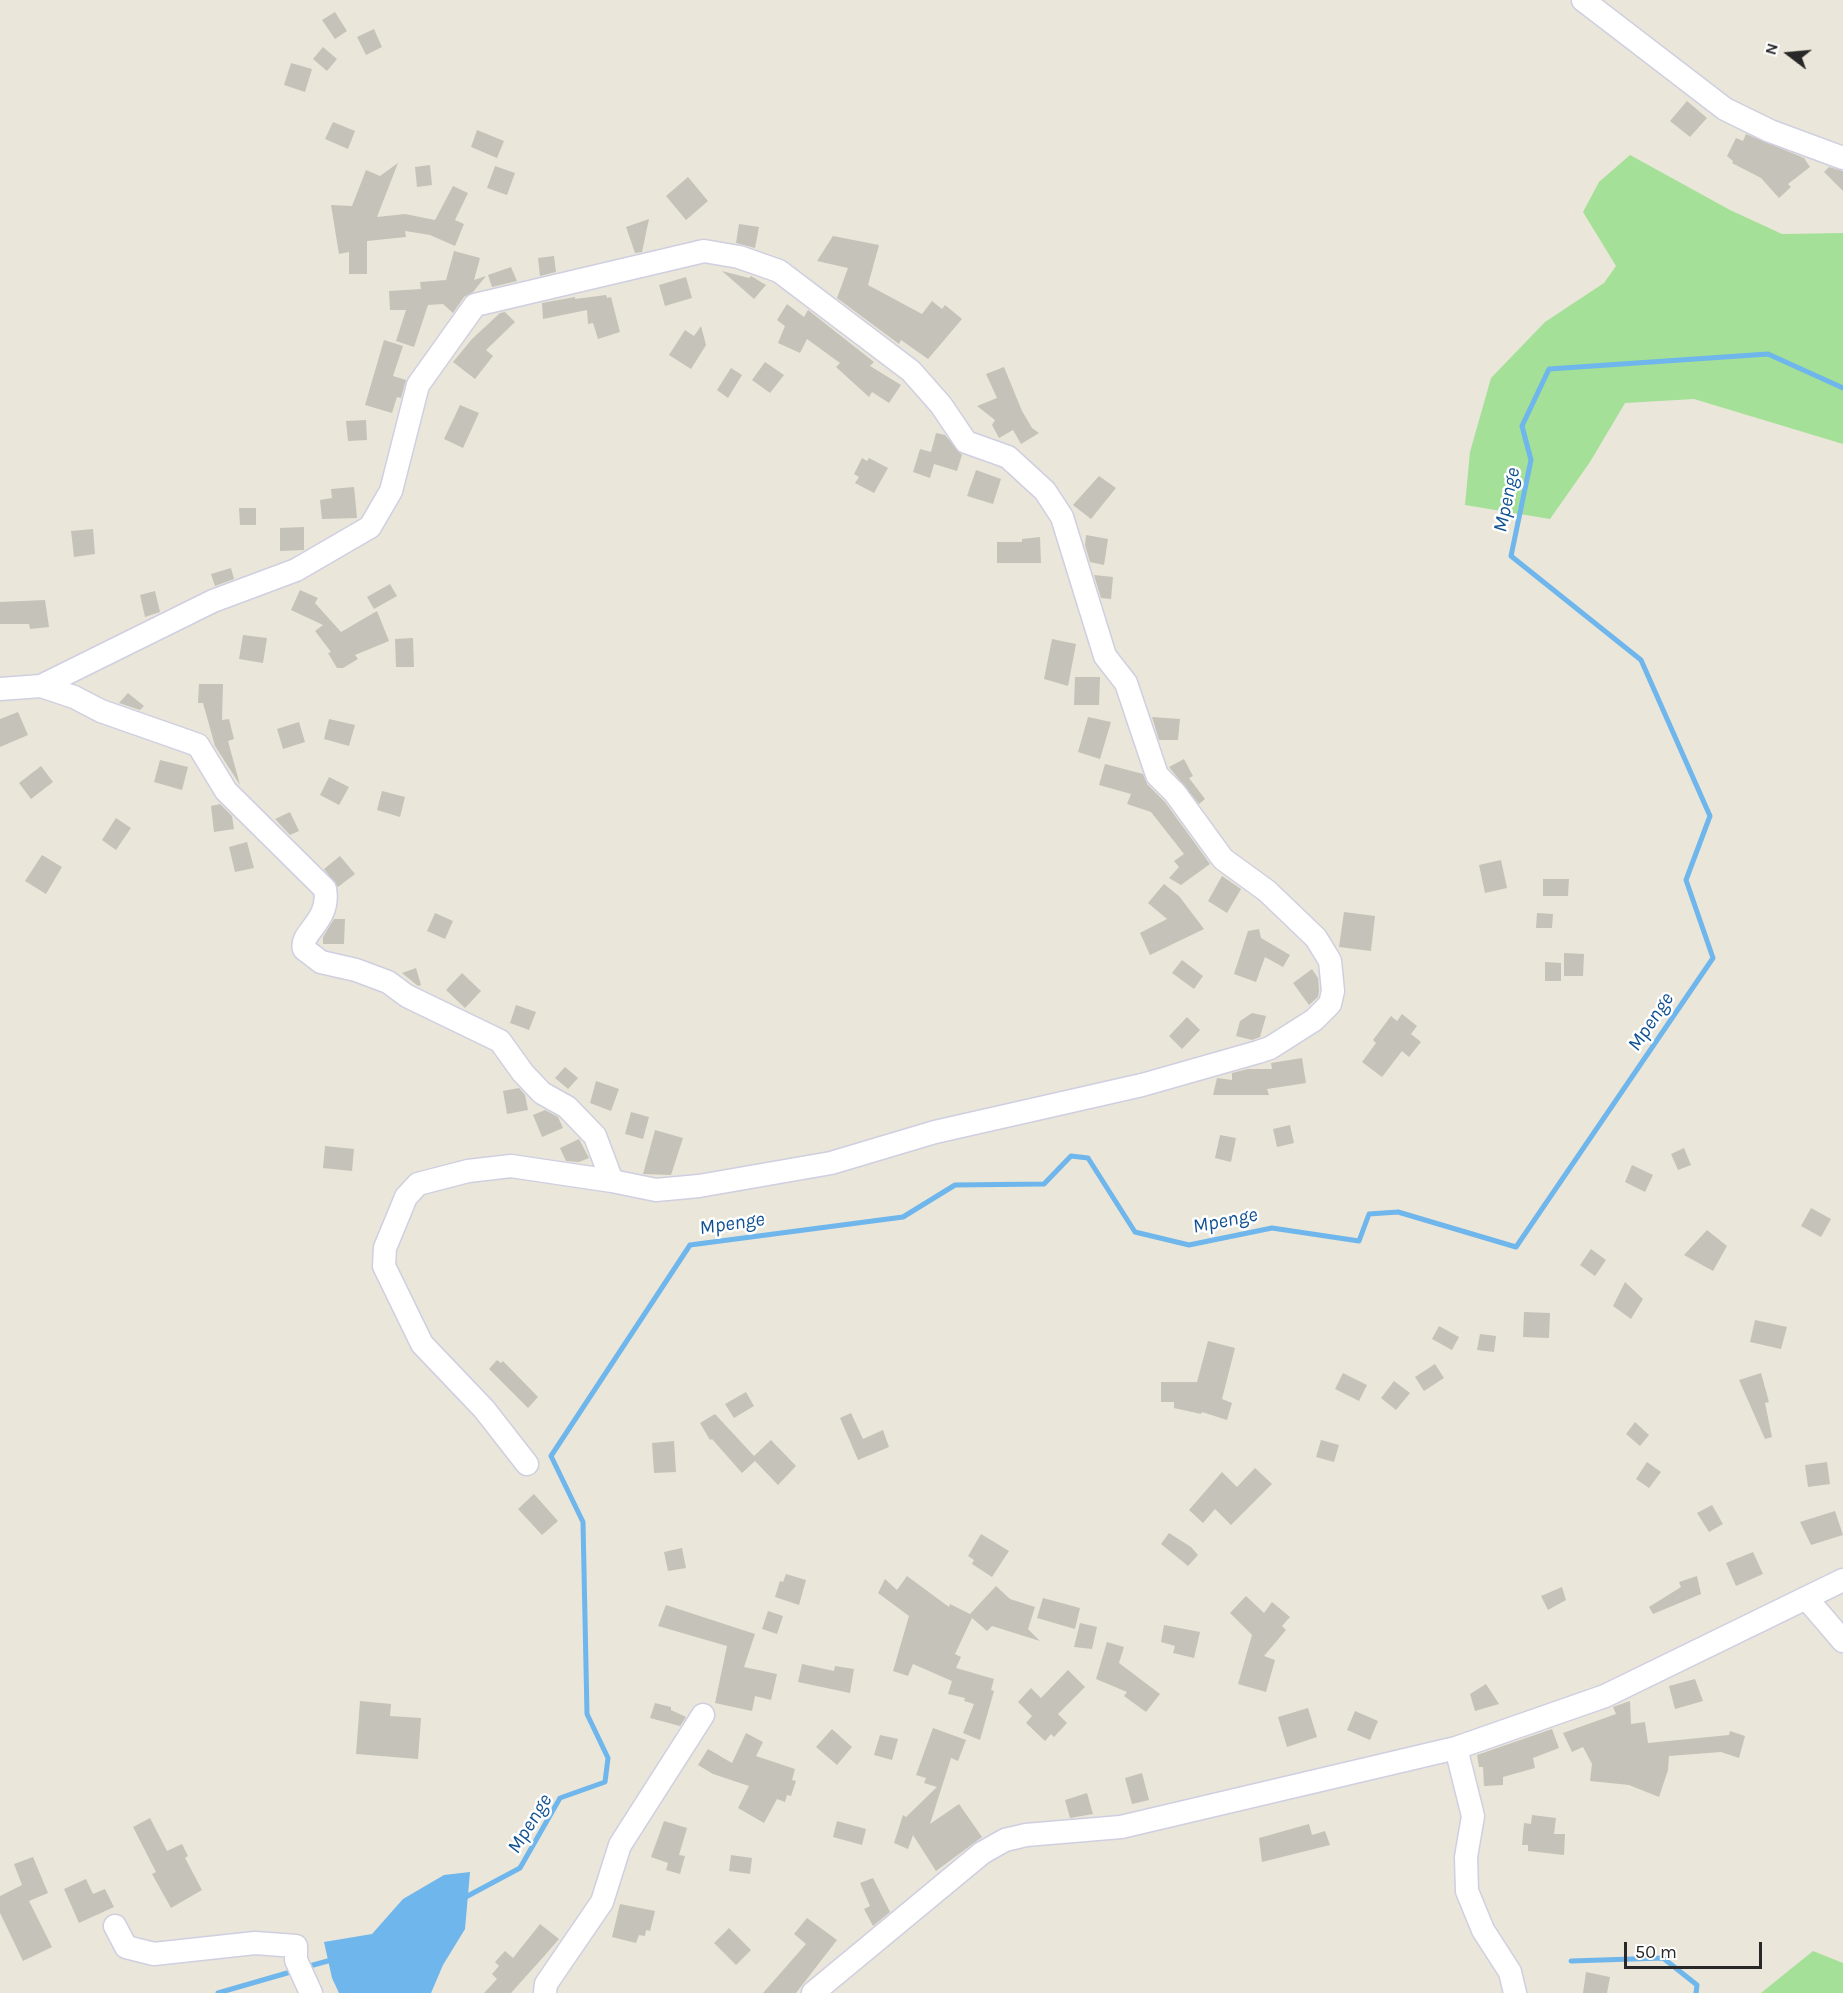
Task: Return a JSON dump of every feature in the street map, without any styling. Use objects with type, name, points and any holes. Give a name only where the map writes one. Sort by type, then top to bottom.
[{"type":"street","points":[[1583,0],[1725,109],[1770,131],[1843,158]]},
{"type":"street","points":[[0,689],[41,686],[213,601],[296,570],[370,526],[391,491],[418,385],[475,305],[704,251],[739,257],[779,271],[911,371],[941,405],[966,442],[1008,457],[1045,491],[1062,518],[1106,656],[1126,683],[1157,775],[1175,793],[1223,859],[1268,891],[1316,939],[1330,961],[1333,991],[1330,1004],[1314,1020],[1270,1048],[1258,1052],[1142,1085],[936,1132],[831,1163],[656,1190],[511,1166],[468,1171],[429,1179],[418,1184],[406,1197],[385,1248],[384,1266],[422,1344],[484,1409],[527,1464]]},
{"type":"street","points":[[41,686],[74,697],[100,711],[198,745],[226,791],[325,889],[326,909],[304,939],[304,949],[321,962],[356,970],[388,982],[407,996],[500,1041],[523,1073],[542,1093],[567,1107],[595,1136],[612,1181]]},
{"type":"street","points":[[813,1993],[982,1853],[1005,1840],[1026,1835],[1121,1827],[1456,1748],[1605,1696],[1843,1580]]},
{"type":"street","points":[[1807,1599],[1843,1641]]},
{"type":"street","points":[[545,1993],[546,1984],[602,1902],[620,1845],[703,1715]]},
{"type":"street","points":[[1456,1748],[1473,1816],[1466,1857],[1467,1891],[1483,1930],[1510,1972],[1515,1993]]},
{"type":"street","points":[[115,1926],[126,1947],[154,1954],[255,1943],[296,1946],[296,1960],[311,1993]]},
{"type":"green space","points":[[1630,155],[1730,210],[1782,234],[1843,233],[1843,444],[1694,399],[1625,403],[1590,462],[1550,519],[1465,505],[1470,452],[1491,378],[1545,322],[1604,283],[1616,266],[1583,212],[1599,182]]},
{"type":"green space","points":[[1813,1951],[1843,1963],[1843,1993],[1761,1993]]},
{"type":"water","points":[[470,1872],[465,1929],[443,1965],[431,1993],[339,1993],[332,1978],[324,1942],[372,1934],[403,1899],[444,1875]]},
{"type":"building","points":[[335,12],[347,31],[335,39],[322,20]]},
{"type":"building","points":[[374,29],[382,47],[366,55],[357,37]]},
{"type":"building","points":[[323,47],[337,59],[327,71],[313,59]]},
{"type":"building","points":[[291,63],[312,69],[305,92],[284,85]]},
{"type":"building","points":[[1687,101],[1707,118],[1690,137],[1670,121]]},
{"type":"building","points":[[333,122],[355,131],[348,149],[325,139]]},
{"type":"building","points":[[477,130],[504,141],[497,158],[471,147]]},
{"type":"building","points":[[1746,134],[1804,158],[1810,167],[1788,184],[1791,187],[1779,198],[1761,178],[1732,163],[1733,161],[1727,156],[1736,138],[1743,141]]},
{"type":"building","points":[[398,163],[377,217],[405,214],[435,220],[453,186],[468,193],[455,220],[464,224],[455,246],[430,235],[405,231],[406,237],[367,241],[367,274],[349,274],[349,252],[339,254],[331,205],[352,206],[366,170],[380,176]]},
{"type":"building","points":[[430,165],[432,185],[417,187],[415,167]]},
{"type":"building","points":[[495,166],[515,173],[507,195],[487,188]]},
{"type":"building","points":[[1829,167],[1843,171],[1843,191],[1824,172]]},
{"type":"building","points":[[688,177],[708,201],[686,220],[666,196]]},
{"type":"building","points":[[649,219],[642,252],[635,253],[626,227]]},
{"type":"building","points":[[739,224],[759,227],[755,248],[736,243]]},
{"type":"building","points":[[833,236],[879,245],[868,285],[922,314],[932,301],[942,309],[945,305],[962,319],[928,359],[901,340],[899,344],[837,298],[848,268],[817,261]]},
{"type":"building","points":[[454,251],[480,258],[474,280],[486,276],[473,292],[464,297],[453,313],[443,304],[428,305],[414,347],[396,341],[406,310],[390,310],[389,291],[421,289],[420,282],[446,280]]},
{"type":"building","points":[[554,256],[556,272],[540,276],[538,258]]},
{"type":"building","points":[[511,267],[517,281],[492,287],[488,275]]},
{"type":"building","points":[[722,271],[749,278],[751,276],[766,285],[754,299]]},
{"type":"building","points":[[686,277],[692,298],[665,306],[659,285]]},
{"type":"building","points":[[606,295],[607,298],[611,297],[620,332],[598,339],[593,323],[588,324],[587,310],[543,319],[542,303],[575,297],[575,299]]},
{"type":"building","points":[[787,304],[804,317],[808,310],[874,362],[870,366],[901,385],[889,403],[872,392],[869,397],[836,367],[840,363],[807,339],[800,353],[778,343],[785,326],[777,320]]},
{"type":"building","points":[[505,312],[515,322],[486,350],[493,356],[475,379],[453,362],[472,339],[500,313]]},
{"type":"building","points":[[701,326],[706,345],[691,369],[669,355],[685,330],[694,336]]},
{"type":"building","points":[[384,340],[403,346],[393,376],[406,380],[401,398],[397,397],[392,413],[365,405]]},
{"type":"building","points":[[765,362],[784,375],[770,393],[752,380]]},
{"type":"building","points":[[1004,367],[1022,411],[1032,428],[1039,433],[1021,444],[1013,430],[999,438],[992,425],[995,420],[977,406],[997,398],[986,374]]},
{"type":"building","points":[[731,368],[742,375],[728,398],[717,390]]},
{"type":"building","points":[[460,405],[479,413],[463,448],[444,439]]},
{"type":"building","points":[[366,420],[367,440],[348,441],[346,421]]},
{"type":"building","points":[[936,433],[945,435],[962,455],[957,471],[934,464],[930,478],[913,472],[920,449],[931,452]]},
{"type":"building","points":[[862,458],[867,461],[869,458],[888,468],[874,493],[855,483],[859,477],[854,474]]},
{"type":"building","points":[[976,470],[1001,479],[993,504],[967,496]]},
{"type":"building","points":[[1099,476],[1116,488],[1091,519],[1073,505]]},
{"type":"building","points":[[354,487],[357,518],[322,519],[320,500],[332,498],[331,489]]},
{"type":"building","points":[[239,508],[256,508],[256,525],[240,525]]},
{"type":"building","points":[[304,527],[304,550],[280,551],[280,528]]},
{"type":"building","points":[[93,529],[95,554],[74,557],[71,531]]},
{"type":"building","points":[[1086,535],[1108,539],[1104,565],[1090,562],[1085,545]]},
{"type":"building","points":[[1040,537],[1041,563],[997,563],[997,542],[1022,542],[1022,539]]},
{"type":"building","points":[[231,568],[234,579],[215,586],[211,574]]},
{"type":"building","points":[[1094,575],[1113,577],[1111,599],[1101,598]]},
{"type":"building","points":[[390,584],[397,596],[374,609],[367,597]]},
{"type":"building","points":[[300,590],[318,598],[315,603],[341,632],[377,611],[389,641],[355,655],[358,659],[343,668],[337,668],[328,653],[331,652],[315,631],[323,625],[291,610]]},
{"type":"building","points":[[155,591],[160,612],[145,617],[140,595]]},
{"type":"building","points":[[45,600],[49,627],[30,629],[29,624],[0,624],[0,602]]},
{"type":"building","points":[[243,635],[267,638],[263,663],[239,659]]},
{"type":"building","points":[[413,638],[414,667],[396,667],[395,639]]},
{"type":"building","points":[[1052,639],[1076,644],[1068,686],[1044,679]]},
{"type":"building","points":[[1075,677],[1100,677],[1099,705],[1074,705]]},
{"type":"building","points":[[199,684],[223,684],[222,720],[229,719],[234,739],[228,741],[240,785],[215,746],[203,703],[198,703]]},
{"type":"building","points":[[128,693],[144,706],[140,710],[119,703]]},
{"type":"building","points":[[18,712],[28,735],[0,747],[0,719]]},
{"type":"building","points":[[1088,717],[1111,722],[1100,759],[1078,752]]},
{"type":"building","points":[[1152,717],[1180,719],[1178,740],[1159,740]]},
{"type":"building","points":[[329,719],[355,725],[349,746],[324,739]]},
{"type":"building","points":[[299,722],[305,742],[283,749],[277,729]]},
{"type":"building","points":[[1184,759],[1193,776],[1189,778],[1205,799],[1199,804],[1169,767]]},
{"type":"building","points":[[160,760],[188,767],[182,790],[154,782]]},
{"type":"building","points":[[1105,764],[1143,774],[1147,784],[1165,802],[1210,864],[1181,885],[1169,878],[1179,867],[1174,861],[1184,854],[1151,812],[1127,804],[1131,794],[1099,785]]},
{"type":"building","points":[[41,766],[53,782],[31,799],[19,783]]},
{"type":"building","points":[[329,777],[349,787],[339,805],[320,795]]},
{"type":"building","points":[[382,791],[405,797],[400,817],[377,810]]},
{"type":"building","points":[[220,804],[232,816],[234,829],[214,832],[211,806]]},
{"type":"building","points":[[290,812],[299,831],[290,835],[275,819]]},
{"type":"building","points":[[116,818],[131,828],[116,850],[102,840]]},
{"type":"building","points":[[247,842],[254,868],[235,872],[229,847]]},
{"type":"building","points":[[42,855],[62,867],[46,894],[25,881]]},
{"type":"building","points":[[340,856],[355,874],[338,887],[324,869]]},
{"type":"building","points":[[1501,860],[1507,888],[1485,893],[1479,865]]},
{"type":"building","points":[[1222,876],[1241,889],[1227,913],[1208,901]]},
{"type":"building","points":[[1543,879],[1569,879],[1568,896],[1543,896]]},
{"type":"building","points":[[1164,884],[1179,896],[1204,929],[1150,955],[1140,933],[1167,919],[1148,903]]},
{"type":"building","points":[[1344,912],[1375,916],[1371,951],[1339,947]]},
{"type":"building","points":[[435,913],[453,921],[445,939],[427,931]]},
{"type":"building","points":[[1537,913],[1553,914],[1552,928],[1536,928]]},
{"type":"building","points":[[334,919],[345,919],[344,944],[323,944],[323,937]]},
{"type":"building","points":[[1259,929],[1261,938],[1290,955],[1283,967],[1265,957],[1256,982],[1234,974],[1248,931]]},
{"type":"building","points":[[1564,953],[1584,954],[1583,976],[1564,976]]},
{"type":"building","points":[[1182,960],[1203,976],[1194,989],[1172,973]]},
{"type":"building","points":[[1545,962],[1561,963],[1561,981],[1545,981]]},
{"type":"building","points":[[416,968],[421,985],[418,986],[402,973]]},
{"type":"building","points":[[1312,969],[1318,978],[1319,990],[1318,997],[1309,1005],[1293,983]]},
{"type":"building","points":[[462,973],[481,991],[465,1008],[446,990]]},
{"type":"building","points":[[516,1005],[536,1012],[529,1030],[510,1023]]},
{"type":"building","points":[[1252,1013],[1266,1016],[1260,1037],[1252,1040],[1236,1036],[1240,1021]]},
{"type":"building","points":[[1402,1014],[1417,1026],[1411,1034],[1421,1042],[1409,1057],[1402,1051],[1382,1077],[1362,1062],[1376,1043],[1373,1040],[1391,1016],[1397,1021]]},
{"type":"building","points":[[1187,1017],[1200,1030],[1182,1049],[1169,1036]]},
{"type":"building","points":[[1302,1058],[1306,1083],[1267,1089],[1269,1095],[1213,1095],[1217,1078],[1232,1080],[1232,1073],[1248,1069],[1272,1069],[1271,1063]]},
{"type":"building","points":[[565,1067],[578,1078],[568,1089],[555,1078]]},
{"type":"building","points":[[596,1081],[619,1089],[611,1111],[590,1103]]},
{"type":"building","points":[[519,1088],[525,1095],[528,1110],[507,1114],[503,1091]]},
{"type":"building","points":[[545,1110],[558,1117],[563,1128],[542,1137],[533,1115]]},
{"type":"building","points":[[631,1112],[649,1117],[643,1139],[625,1134]]},
{"type":"building","points":[[1290,1125],[1294,1143],[1277,1147],[1273,1129]]},
{"type":"building","points":[[655,1130],[683,1138],[671,1175],[643,1174]]},
{"type":"building","points":[[1220,1135],[1236,1138],[1231,1162],[1215,1158]]},
{"type":"building","points":[[579,1139],[589,1158],[579,1162],[566,1161],[560,1148]]},
{"type":"building","points":[[325,1146],[354,1149],[352,1171],[323,1168]]},
{"type":"building","points":[[1684,1148],[1691,1165],[1678,1170],[1671,1154]]},
{"type":"building","points":[[1632,1165],[1653,1175],[1645,1192],[1625,1182]]},
{"type":"building","points":[[1811,1208],[1831,1219],[1821,1237],[1801,1226]]},
{"type":"building","points":[[1707,1230],[1727,1246],[1713,1271],[1684,1255]]},
{"type":"building","points":[[1591,1249],[1606,1260],[1595,1276],[1580,1265]]},
{"type":"building","points":[[1625,1282],[1643,1299],[1631,1319],[1613,1306]]},
{"type":"building","points":[[1524,1312],[1550,1313],[1549,1338],[1523,1337]]},
{"type":"building","points":[[1755,1320],[1787,1327],[1781,1349],[1750,1342]]},
{"type":"building","points":[[1439,1326],[1459,1337],[1452,1350],[1432,1339]]},
{"type":"building","points":[[1480,1334],[1496,1336],[1494,1352],[1477,1350]]},
{"type":"building","points":[[1208,1341],[1235,1348],[1222,1399],[1232,1403],[1227,1420],[1202,1412],[1201,1414],[1174,1408],[1174,1402],[1161,1402],[1161,1382],[1197,1382]]},
{"type":"building","points":[[497,1360],[501,1363],[503,1361],[538,1397],[528,1408],[489,1369]]},
{"type":"building","points":[[1435,1364],[1444,1378],[1424,1391],[1415,1377]]},
{"type":"building","points":[[1343,1373],[1367,1385],[1359,1401],[1335,1389]]},
{"type":"building","points":[[1761,1373],[1769,1402],[1765,1403],[1772,1437],[1765,1439],[1739,1380]]},
{"type":"building","points":[[1394,1381],[1410,1393],[1396,1410],[1381,1398]]},
{"type":"building","points":[[746,1392],[754,1406],[734,1418],[725,1404]]},
{"type":"building","points":[[851,1413],[863,1439],[883,1430],[889,1447],[858,1460],[840,1418]]},
{"type":"building","points":[[715,1414],[754,1456],[771,1440],[796,1466],[778,1485],[755,1461],[742,1473],[712,1439],[710,1440],[700,1423]]},
{"type":"building","points":[[1635,1422],[1649,1435],[1640,1446],[1626,1434]]},
{"type":"building","points":[[1321,1440],[1339,1445],[1334,1462],[1316,1457]]},
{"type":"building","points":[[674,1441],[676,1472],[654,1473],[652,1443]]},
{"type":"building","points":[[1647,1462],[1661,1472],[1649,1488],[1636,1479]]},
{"type":"building","points":[[1827,1462],[1830,1484],[1808,1487],[1805,1465]]},
{"type":"building","points":[[1255,1468],[1272,1484],[1231,1525],[1215,1509],[1203,1523],[1189,1510],[1222,1472],[1237,1487]]},
{"type":"building","points":[[534,1494],[558,1521],[542,1535],[518,1509]]},
{"type":"building","points":[[1712,1505],[1723,1524],[1709,1532],[1697,1513]]},
{"type":"building","points":[[1835,1511],[1843,1535],[1811,1545],[1800,1522]]},
{"type":"building","points":[[1169,1533],[1191,1547],[1198,1555],[1188,1566],[1161,1544]]},
{"type":"building","points":[[981,1534],[1009,1551],[992,1577],[972,1564],[974,1560],[968,1556]]},
{"type":"building","points":[[682,1548],[686,1568],[668,1571],[664,1552]]},
{"type":"building","points":[[1753,1552],[1763,1574],[1736,1586],[1726,1563]]},
{"type":"building","points":[[786,1574],[806,1580],[799,1605],[775,1597],[780,1581],[783,1582]]},
{"type":"building","points":[[907,1576],[949,1607],[950,1604],[970,1614],[996,1586],[1010,1599],[1035,1607],[1028,1629],[1040,1641],[992,1626],[987,1631],[972,1618],[955,1654],[961,1657],[956,1668],[994,1679],[991,1690],[994,1691],[980,1740],[963,1733],[974,1704],[964,1701],[965,1698],[948,1694],[952,1681],[913,1664],[908,1676],[893,1671],[909,1616],[878,1593],[885,1579],[897,1590]]},
{"type":"building","points":[[1697,1576],[1701,1594],[1653,1614],[1649,1607],[1681,1587],[1679,1582]]},
{"type":"building","points":[[1562,1587],[1566,1600],[1548,1610],[1541,1596]]},
{"type":"building","points":[[1246,1596],[1264,1613],[1272,1602],[1290,1617],[1282,1626],[1286,1630],[1264,1656],[1275,1660],[1266,1692],[1238,1684],[1252,1635],[1230,1613]]},
{"type":"building","points":[[1043,1598],[1080,1608],[1075,1629],[1037,1618]]},
{"type":"building","points":[[666,1605],[755,1634],[744,1667],[777,1674],[771,1700],[755,1696],[752,1711],[715,1703],[727,1646],[658,1626]]},
{"type":"building","points":[[768,1611],[783,1616],[777,1634],[762,1629]]},
{"type":"building","points":[[1080,1623],[1097,1627],[1092,1649],[1074,1647]]},
{"type":"building","points":[[1164,1625],[1200,1632],[1194,1658],[1173,1653],[1175,1646],[1161,1642]]},
{"type":"building","points":[[1107,1642],[1124,1647],[1119,1663],[1160,1694],[1146,1712],[1124,1696],[1127,1692],[1096,1679]]},
{"type":"building","points":[[802,1664],[834,1671],[835,1666],[854,1669],[850,1693],[798,1682]]},
{"type":"building","points":[[1068,1670],[1085,1687],[1058,1714],[1067,1723],[1054,1737],[1051,1734],[1045,1741],[1026,1723],[1032,1716],[1018,1702],[1031,1688],[1041,1698]]},
{"type":"building","points":[[1695,1679],[1703,1701],[1675,1709],[1669,1686]]},
{"type":"building","points":[[1486,1684],[1499,1704],[1475,1711],[1470,1694]]},
{"type":"building","points":[[360,1701],[391,1704],[390,1716],[421,1718],[418,1759],[356,1754]]},
{"type":"building","points":[[1630,1701],[1631,1724],[1645,1722],[1648,1743],[1729,1735],[1730,1731],[1745,1736],[1739,1758],[1721,1752],[1669,1756],[1668,1770],[1659,1797],[1629,1785],[1590,1781],[1592,1764],[1583,1747],[1572,1752],[1563,1733],[1616,1714],[1613,1707]]},
{"type":"building","points":[[655,1703],[671,1707],[671,1710],[686,1717],[680,1726],[650,1718]]},
{"type":"building","points":[[1308,1708],[1317,1737],[1287,1747],[1278,1717]]},
{"type":"building","points":[[1355,1711],[1378,1721],[1370,1740],[1347,1730]]},
{"type":"building","points":[[933,1728],[966,1740],[958,1761],[951,1758],[930,1824],[959,1804],[982,1837],[936,1871],[913,1835],[908,1849],[894,1843],[903,1815],[906,1817],[937,1787],[924,1783],[926,1778],[916,1775]]},
{"type":"building","points":[[832,1729],[852,1747],[837,1765],[816,1747]]},
{"type":"building","points":[[1552,1729],[1559,1748],[1533,1758],[1535,1768],[1503,1777],[1503,1785],[1484,1786],[1483,1767],[1479,1767],[1477,1755]]},
{"type":"building","points":[[746,1733],[763,1742],[756,1756],[795,1769],[792,1780],[796,1781],[791,1796],[787,1795],[785,1802],[777,1799],[764,1823],[738,1808],[749,1786],[713,1774],[698,1765],[708,1749],[732,1763]]},
{"type":"building","points":[[880,1735],[898,1739],[892,1760],[874,1755]]},
{"type":"building","points":[[1142,1773],[1149,1800],[1132,1804],[1125,1778]]},
{"type":"building","points":[[1087,1793],[1093,1814],[1070,1818],[1065,1800]]},
{"type":"building","points":[[1532,1815],[1556,1818],[1554,1834],[1565,1834],[1564,1855],[1528,1851],[1528,1845],[1522,1845],[1524,1823],[1531,1824]]},
{"type":"building","points":[[150,1818],[167,1851],[182,1844],[188,1856],[185,1858],[202,1890],[171,1908],[152,1874],[156,1872],[133,1827]]},
{"type":"building","points":[[664,1821],[687,1828],[679,1855],[685,1856],[680,1874],[666,1870],[668,1863],[651,1857]]},
{"type":"building","points":[[837,1821],[866,1829],[862,1845],[833,1837]]},
{"type":"building","points":[[1309,1824],[1312,1835],[1325,1831],[1330,1845],[1262,1862],[1259,1838]]},
{"type":"building","points":[[731,1855],[752,1858],[750,1874],[729,1871]]},
{"type":"building","points":[[33,1857],[48,1893],[29,1901],[52,1947],[23,1961],[0,1913],[0,1896],[22,1885],[14,1864]]},
{"type":"building","points":[[873,1878],[890,1912],[873,1926],[864,1909],[870,1906],[860,1883]]},
{"type":"building","points":[[86,1879],[93,1894],[105,1889],[114,1907],[79,1923],[64,1889]]},
{"type":"building","points":[[620,1904],[655,1911],[650,1931],[646,1930],[645,1936],[639,1935],[636,1943],[612,1937]]},
{"type":"building","points":[[807,1918],[837,1940],[796,1993],[763,1993],[806,1944],[794,1934]]},
{"type":"building","points":[[540,1924],[559,1939],[511,1993],[484,1993],[497,1979],[492,1974],[499,1966],[495,1962],[505,1951],[513,1958]]},
{"type":"building","points":[[729,1928],[751,1950],[736,1965],[714,1943]]},
{"type":"building","points":[[1586,1972],[1610,1977],[1607,1993],[1583,1993]]},
{"type":"waterway","name":"Mpenge","points":[[462,1899],[520,1868],[560,1798],[605,1782],[608,1758],[587,1714],[583,1522],[551,1456],[690,1245],[903,1217],[955,1185],[1044,1184],[1071,1156],[1088,1158],[1135,1232],[1189,1245],[1272,1228],[1359,1241],[1369,1214],[1398,1212],[1516,1247],[1713,958],[1686,880],[1710,816],[1641,660],[1511,556],[1531,460],[1522,426],[1549,369],[1768,354],[1843,388]]},
{"type":"waterway","points":[[1571,1961],[1663,1958],[1697,1985],[1696,1993]]},
{"type":"waterway","name":"Mpenge","points":[[306,1967],[335,1959]]},
{"type":"waterway","name":"Mpenge","points":[[218,1993],[294,1971]]}]
